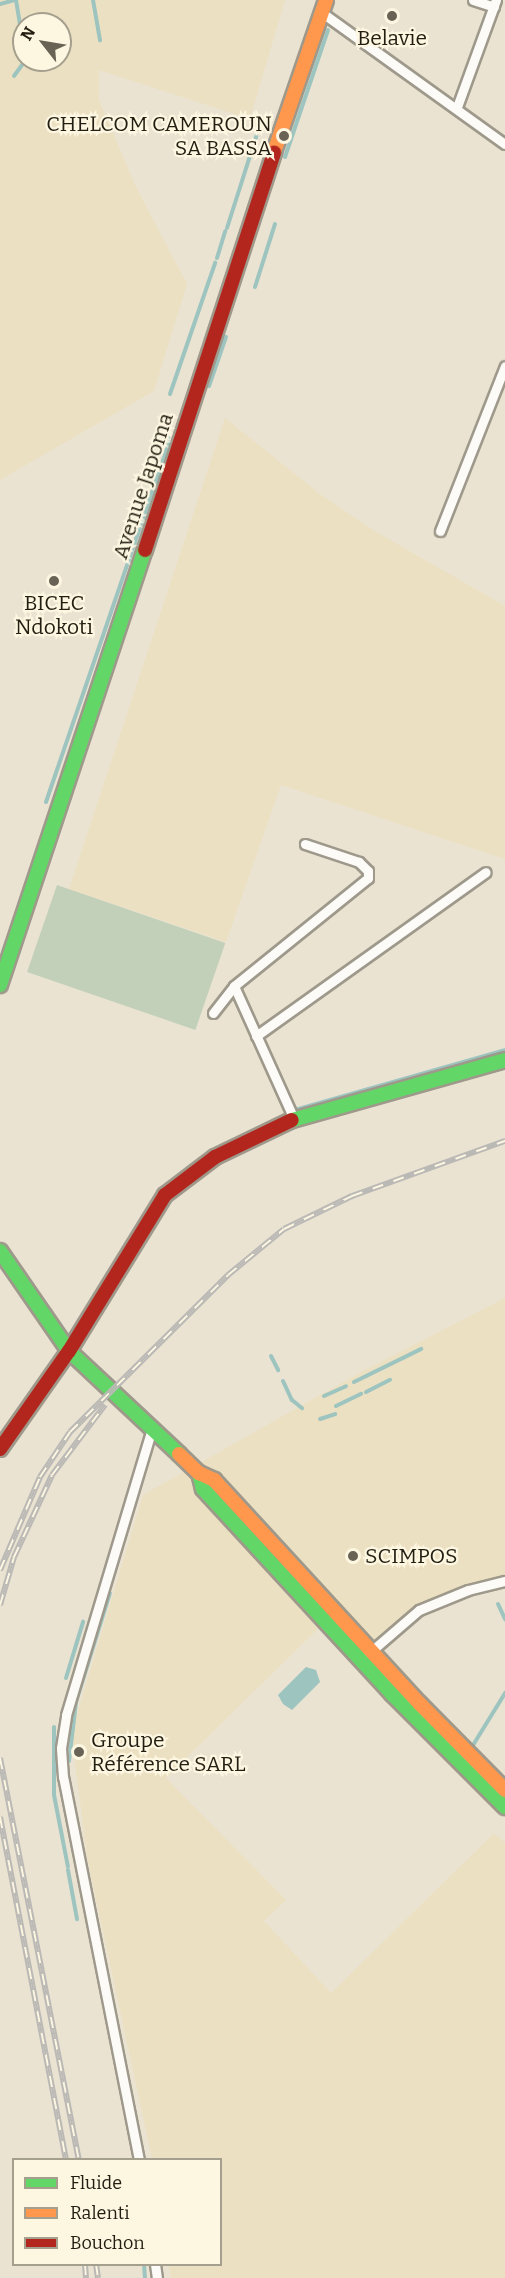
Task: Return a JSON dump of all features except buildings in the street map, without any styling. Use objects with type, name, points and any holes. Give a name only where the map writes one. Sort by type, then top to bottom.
[{"type":"main road","name":"Avenue Japoma","points":[[0,985],[323,6]]},
{"type":"main road","points":[[0,1449],[69,1351],[165,1195],[215,1157],[294,1119],[505,1060]]},
{"type":"main road","points":[[0,1251],[69,1351],[198,1473],[214,1480],[293,1563],[366,1655],[415,1709],[484,1778],[505,1807]]},
{"type":"main road","points":[[198,1473],[203,1489],[282,1575],[366,1655]]},
{"type":"main road","points":[[282,1575],[293,1563]]},
{"type":"main road","points":[[484,1778],[505,1790]]},
{"type":"street","points":[[457,107],[495,4],[473,0]]},
{"type":"street","points":[[323,6],[505,144]]},
{"type":"street","points":[[440,531],[505,366]]},
{"type":"street","points":[[213,1013],[234,986],[368,878],[368,871],[358,862],[305,844]]},
{"type":"street","points":[[256,1036],[486,872]]},
{"type":"street","points":[[234,986],[294,1119]]},
{"type":"street","points":[[139,2158],[65,1788],[62,1748],[66,1715],[152,1429]]},
{"type":"street","points":[[366,1655],[419,1610],[468,1590],[505,1581]]},
{"type":"shaded area","points":[[0,0],[285,0],[250,119],[99,70],[99,100],[135,185],[187,284],[154,391],[0,480]]},
{"type":"shaded area","points":[[225,418],[320,494],[373,530],[505,606],[505,859],[281,785],[226,942],[69,889]]},
{"type":"shaded area","points":[[505,1298],[505,1587],[465,1597],[425,1615],[369,1651],[333,1614],[166,1778],[286,1900],[264,1921],[331,1993],[494,1833],[505,1843],[505,2278],[171,2278],[169,2266],[222,2266],[222,2158],[152,2158],[88,1862],[71,1734],[143,1495],[361,1372]]},
{"type":"green space","points":[[57,885],[225,943],[195,1030],[27,972]]},
{"type":"water","points":[[306,1667],[316,1670],[320,1682],[292,1710],[283,1704],[278,1695]]},
{"type":"waterway","points":[[0,4],[15,0]]},
{"type":"waterway","points":[[16,0],[18,12]]},
{"type":"waterway","points":[[93,0],[100,40]]},
{"type":"waterway","points":[[285,157],[328,30]]},
{"type":"waterway","points":[[14,76],[17,72]]},
{"type":"waterway","points":[[227,228],[256,137]]},
{"type":"waterway","points":[[255,287],[275,224]]},
{"type":"waterway","points":[[217,258],[225,231]]},
{"type":"waterway","points":[[170,394],[215,263]]},
{"type":"waterway","points":[[209,386],[226,337]]},
{"type":"waterway","points":[[46,802],[168,445],[167,426]]},
{"type":"waterway","points":[[295,1110],[505,1050]]},
{"type":"waterway","points":[[180,1193],[189,1185]]},
{"type":"waterway","points":[[354,1382],[421,1349]]},
{"type":"waterway","points":[[271,1356],[278,1370]]},
{"type":"waterway","points":[[366,1392],[390,1380]]},
{"type":"waterway","points":[[283,1381],[292,1400],[302,1408]]},
{"type":"waterway","points":[[324,1396],[346,1386]]},
{"type":"waterway","points":[[336,1406],[361,1394]]},
{"type":"waterway","points":[[320,1419],[335,1414]]},
{"type":"waterway","points":[[69,1761],[76,1702],[110,1593]]},
{"type":"waterway","points":[[498,1604],[505,1619]]},
{"type":"waterway","points":[[66,1678],[83,1622]]},
{"type":"waterway","points":[[470,1750],[505,1693]]},
{"type":"waterway","points":[[54,1727],[54,1795],[68,1867]]},
{"type":"waterway","points":[[68,1870],[77,1919]]},
{"type":"waterway","points":[[144,2266],[145,2278]]},
{"type":"railway","points":[[0,1570],[40,1477],[70,1432],[228,1275],[284,1229],[352,1196],[505,1141]]},
{"type":"railway","points":[[0,1605],[14,1557],[52,1475],[105,1405]]},
{"type":"railway","points":[[0,1758],[79,2158]]},
{"type":"railway","points":[[0,1817],[66,2158]]},
{"type":"railway","points":[[85,2266],[86,2278]]},
{"type":"railway","points":[[96,2266],[98,2278]]},
{"type":"traffic: fast","points":[[0,985],[145,550]]},
{"type":"traffic: fast","points":[[292,1120],[505,1060]]},
{"type":"traffic: fast","points":[[0,1251],[69,1351],[179,1454]]},
{"type":"traffic: fast","points":[[199,1473],[203,1489],[392,1694],[505,1807]]},
{"type":"traffic: slow","points":[[274,152],[326,0]]},
{"type":"traffic: slow","points":[[179,1454],[199,1473],[214,1480],[420,1704],[505,1790]]},
{"type":"traffic: jam","points":[[145,550],[274,152]]},
{"type":"traffic: jam","points":[[0,1449],[69,1351],[165,1195],[215,1157],[292,1120]]},
{"type":"place","name":"Belavie","points":[[392,16]]},
{"type":"place","name":"CHELCOM CAMEROUN SA BASSA","points":[[284,136]]},
{"type":"place","name":"BICEC Ndokoti","points":[[54,581]]},
{"type":"place","name":"SCIMPOS","points":[[353,1556]]},
{"type":"place","name":"Groupe Référence SARL","points":[[79,1752]]}]
